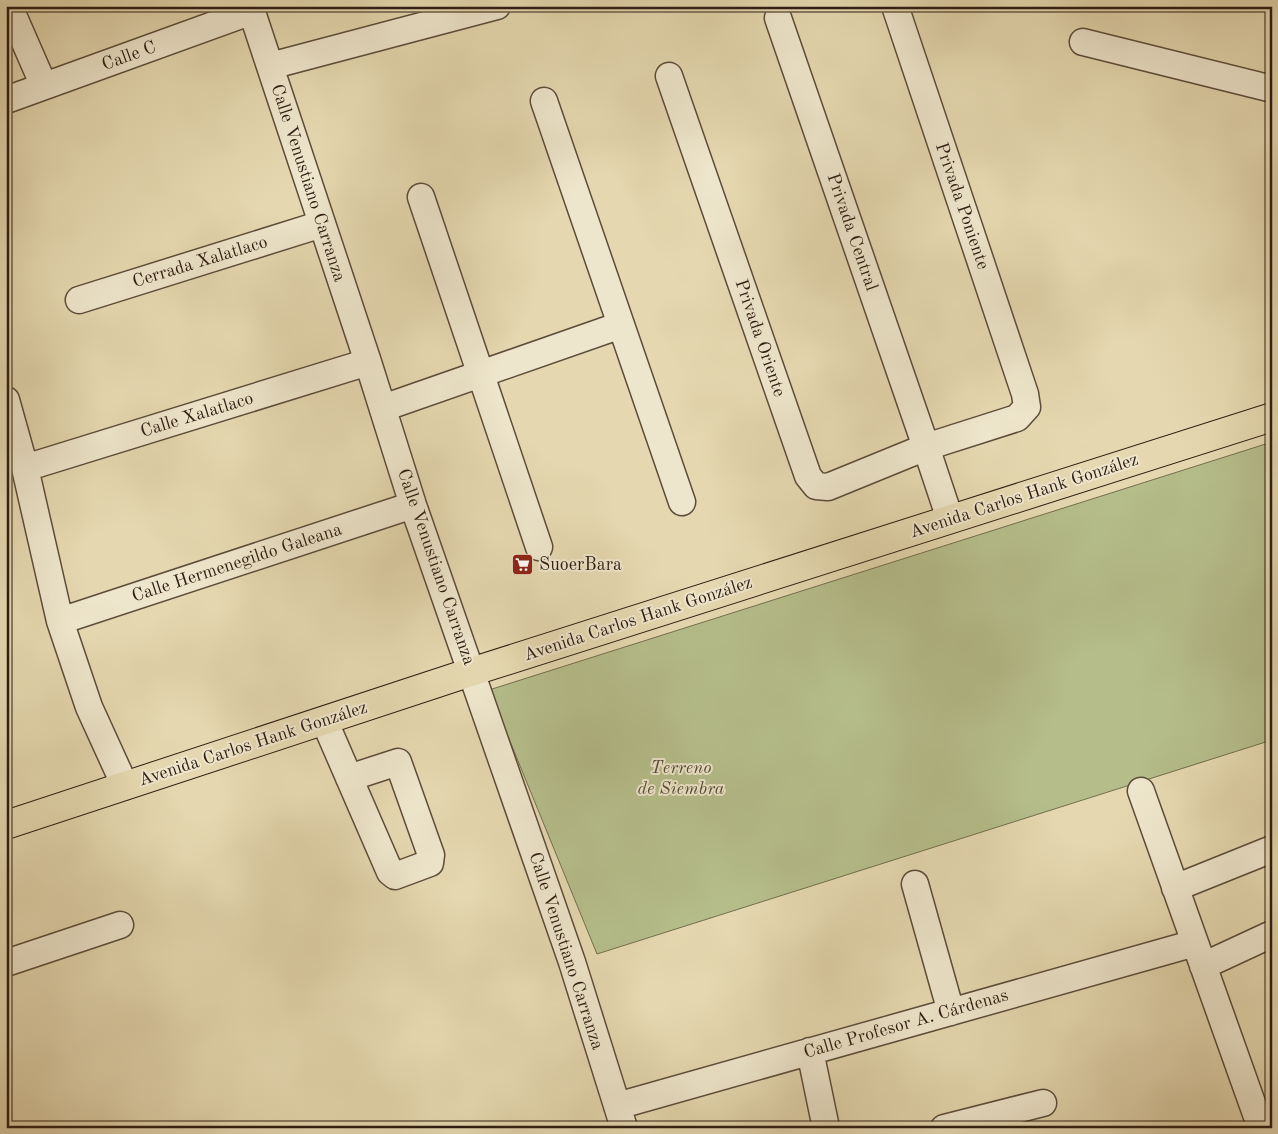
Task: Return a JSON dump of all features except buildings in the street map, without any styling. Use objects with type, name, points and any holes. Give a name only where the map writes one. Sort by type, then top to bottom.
[{"type":"main road","name":"Avenida Carlos Hank González","points":[[6,825],[471,672],[1272,417]]},
{"type":"street","points":[[9,6],[44,86]]},
{"type":"street","points":[[270,66],[497,6]]},
{"type":"street","name":"Privada Poniente","points":[[895,6],[1026,394],[1026,407],[1017,418],[926,447]]},
{"type":"street","name":"Calle C","points":[[6,100],[251,9]]},
{"type":"street","name":"Calle Venustiano Carranza","points":[[251,9],[368,362],[413,505],[572,962],[621,1117]]},
{"type":"street","name":"Privada Central","points":[[778,18],[950,519]]},
{"type":"street","points":[[1083,42],[1272,89]]},
{"type":"street","name":"Privada Oriente","points":[[668,76],[808,476],[816,486],[828,487],[926,447]]},
{"type":"street","points":[[544,101],[682,502]]},
{"type":"street","points":[[421,197],[539,547]]},
{"type":"street","name":"Cerrada Xalatlaco","points":[[79,300],[322,224]]},
{"type":"street","points":[[383,408],[621,325]]},
{"type":"street","name":"Calle Xalatlaco","points":[[26,468],[368,362]]},
{"type":"street","points":[[6,400],[26,468],[60,621],[89,707],[125,786]]},
{"type":"street","name":"Calle Hermenegildo Galeana","points":[[60,621],[413,505]]},
{"type":"street","points":[[324,720],[349,778]]},
{"type":"street","points":[[1140,791],[1261,1128]]},
{"type":"street","points":[[1175,888],[1272,848]]},
{"type":"street","points":[[915,884],[951,1012]]},
{"type":"street","points":[[6,963],[120,925]]},
{"type":"street","name":"Calle Profesor A. Cárdenas","points":[[621,1117],[810,1051],[951,1012],[1199,954],[1272,934]]},
{"type":"street","points":[[810,1051],[826,1128]]},
{"type":"street","points":[[944,1128],[1043,1103]]},
{"type":"green space","name":"Terreno de Siembra","points":[[1272,442],[1272,740],[597,954],[489,690]]},
{"type":"place","name":"SuoerBara","points":[[523,565]]}]
